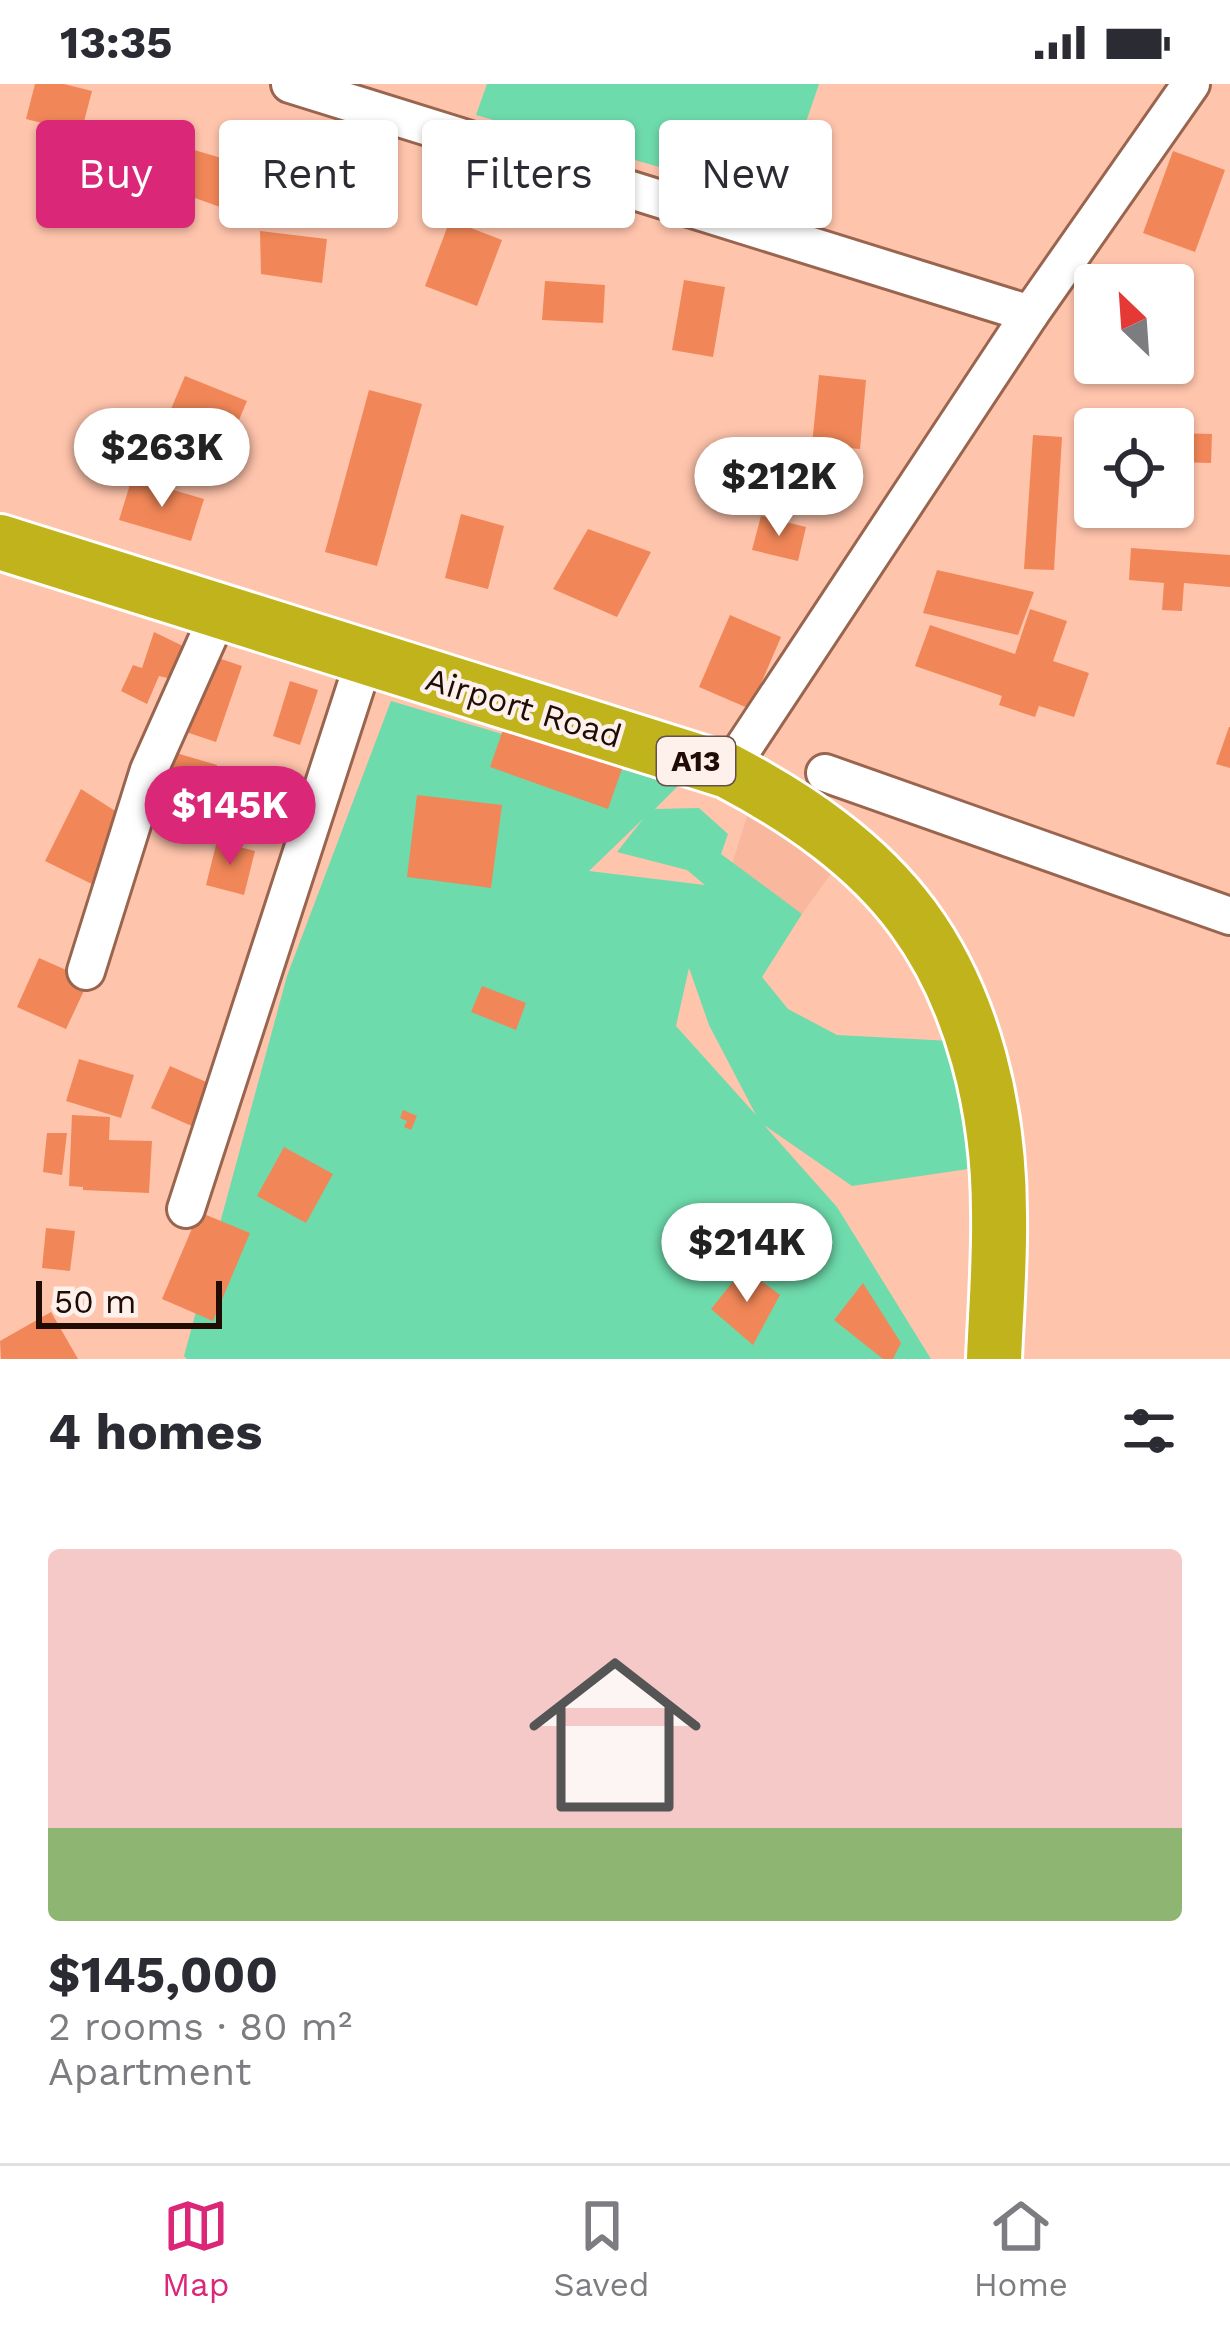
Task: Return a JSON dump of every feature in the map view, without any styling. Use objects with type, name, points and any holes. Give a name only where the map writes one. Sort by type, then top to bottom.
[{"type":"highway","name":"Airport Road","points":[[0,542],[728,771],[849,850],[913,919],[955,993],[974,1042],[997,1163],[994,1359]]},
{"type":"street","points":[[290,84],[342,92],[1030,314]]},
{"type":"street","points":[[728,771],[1030,314],[1191,84]]},
{"type":"street","points":[[86,971],[149,770],[220,610]]},
{"type":"street","points":[[186,1209],[365,658]]},
{"type":"street","points":[[825,773],[1230,916]]},
{"type":"shaded area","points":[[749,810],[838,864],[802,914],[732,864]]},
{"type":"green space","points":[[487,84],[819,84],[807,120],[659,120],[659,167],[635,160],[635,120],[494,120],[476,115]]},
{"type":"green space","points":[[391,701],[678,786],[655,809],[699,808],[728,834],[721,854],[802,914],[762,977],[788,1009],[837,1035],[951,1041],[975,1168],[852,1186],[764,1125],[837,1207],[931,1359],[187,1359],[184,1356],[287,976]],"holes":[[[643,819],[617,852],[687,870],[705,885],[589,871]],[[689,968],[709,1025],[756,1115],[676,1026]]]},
{"type":"building","points":[[35,84],[92,91],[84,120],[26,119]]},
{"type":"building","points":[[195,150],[219,157],[219,207],[195,198]]},
{"type":"building","points":[[1173,151],[1225,170],[1195,252],[1143,233]]},
{"type":"building","points":[[447,228],[471,228],[502,240],[477,306],[425,286]]},
{"type":"building","points":[[260,231],[327,239],[322,283],[261,274]]},
{"type":"building","points":[[684,280],[725,287],[713,357],[672,350]]},
{"type":"building","points":[[545,281],[605,285],[603,323],[542,320]]},
{"type":"building","points":[[819,375],[866,380],[860,449],[812,445]]},
{"type":"building","points":[[185,376],[247,401],[225,453],[163,428]]},
{"type":"building","points":[[369,390],[422,404],[377,566],[325,552]]},
{"type":"building","points":[[1194,434],[1212,434],[1211,463],[1194,463]]},
{"type":"building","points":[[1033,435],[1062,437],[1054,570],[1024,569]]},
{"type":"building","points":[[132,478],[204,499],[191,541],[119,520]]},
{"type":"building","points":[[461,514],[504,526],[488,589],[445,578]]},
{"type":"building","points":[[761,516],[806,527],[798,561],[752,550]]},
{"type":"building","points":[[588,529],[651,552],[617,617],[553,589]]},
{"type":"building","points":[[1131,548],[1230,555],[1230,587],[1184,583],[1182,611],[1162,610],[1164,583],[1129,580]]},
{"type":"building","points":[[937,570],[1034,592],[1018,635],[923,613]]},
{"type":"building","points":[[1030,609],[1067,621],[1053,661],[1089,673],[1074,717],[1039,706],[1035,717],[999,705],[1002,696],[915,666],[930,625],[1015,654]]},
{"type":"building","points":[[730,615],[781,637],[750,709],[699,687]]},
{"type":"building","points":[[154,632],[185,647],[172,679],[159,676],[147,704],[121,691],[133,665],[142,668]]},
{"type":"building","points":[[212,656],[242,666],[216,742],[186,732]]},
{"type":"building","points":[[290,681],[318,690],[300,745],[273,736]]},
{"type":"building","points":[[505,724],[623,766],[608,809],[490,767]]},
{"type":"building","points":[[1230,727],[1230,768],[1216,764]]},
{"type":"building","points":[[166,750],[217,765],[203,813],[152,798]]},
{"type":"building","points":[[258,776],[306,793],[290,836],[243,819]]},
{"type":"building","points":[[81,789],[126,818],[100,888],[45,861]]},
{"type":"building","points":[[417,795],[502,805],[491,888],[407,877]]},
{"type":"building","points":[[217,841],[255,851],[244,895],[206,885]]},
{"type":"building","points":[[39,958],[89,980],[66,1029],[17,1007]]},
{"type":"building","points":[[482,986],[526,1003],[516,1030],[471,1012]]},
{"type":"building","points":[[79,1059],[134,1075],[121,1118],[66,1101]]},
{"type":"building","points":[[170,1066],[213,1085],[194,1127],[151,1108]]},
{"type":"building","points":[[403,1110],[417,1116],[411,1130],[400,1118]]},
{"type":"building","points":[[72,1115],[110,1117],[109,1140],[152,1141],[149,1193],[69,1186]]},
{"type":"building","points":[[47,1133],[67,1133],[62,1175],[43,1172]]},
{"type":"building","points":[[284,1147],[333,1174],[306,1223],[257,1196]]},
{"type":"building","points":[[199,1212],[250,1233],[213,1321],[162,1299]]},
{"type":"building","points":[[46,1228],[75,1231],[70,1271],[42,1268]]},
{"type":"building","points":[[744,1268],[780,1295],[753,1345],[711,1309]]},
{"type":"building","points":[[863,1283],[901,1343],[893,1359],[883,1359],[834,1320]]},
{"type":"building","points":[[51,1312],[78,1359],[1,1359],[0,1341]]}]
